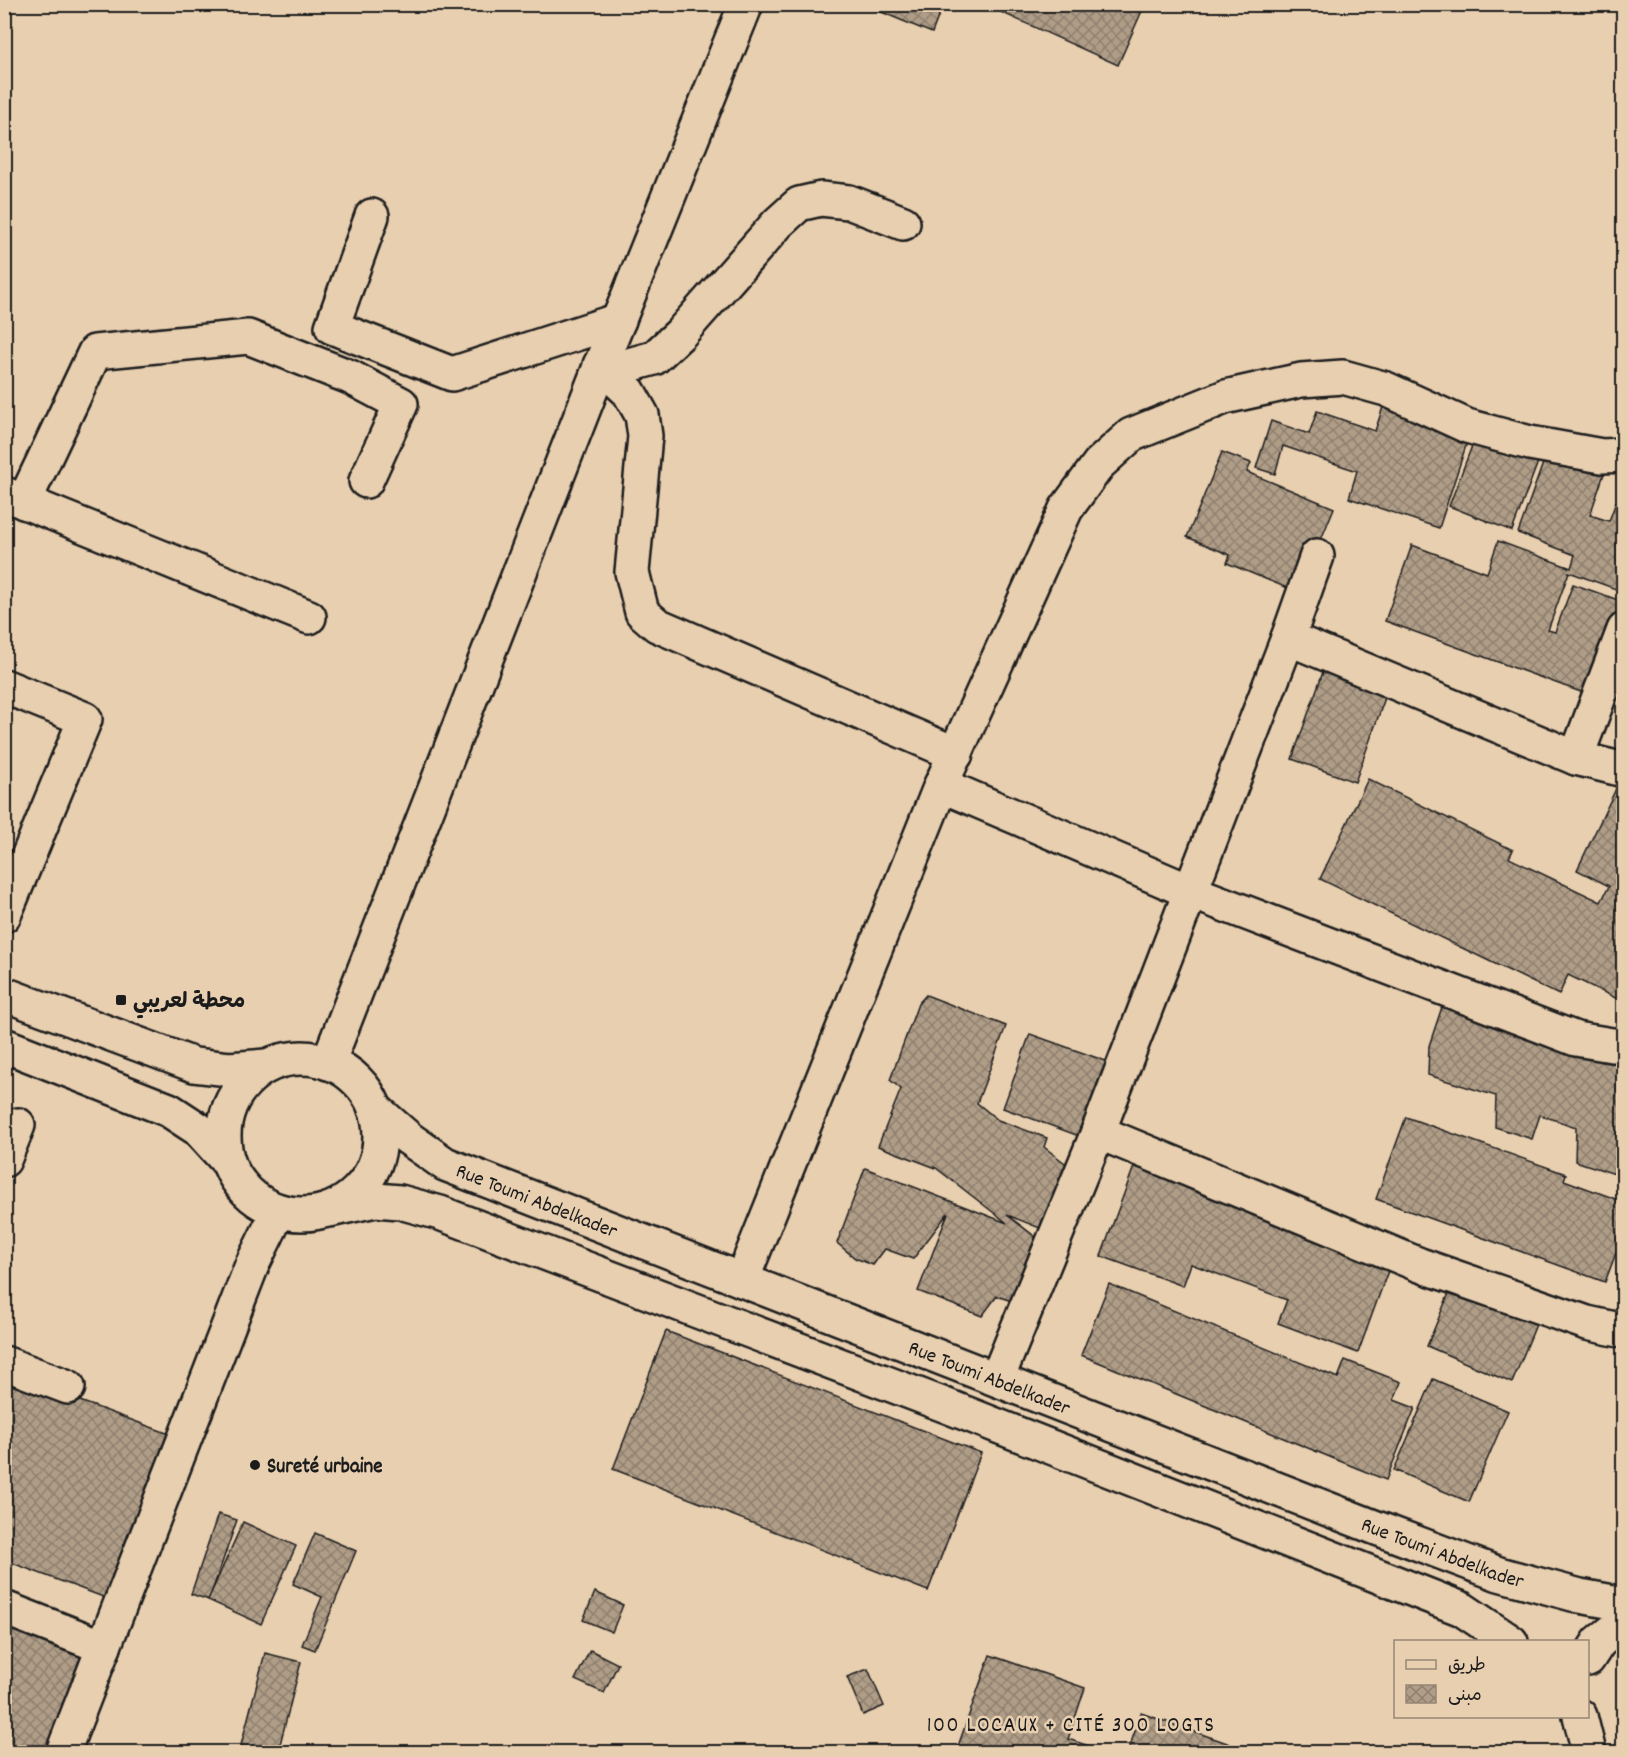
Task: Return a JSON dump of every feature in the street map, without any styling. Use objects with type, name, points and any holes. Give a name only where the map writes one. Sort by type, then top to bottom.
[{"type":"street","points":[[328,1063],[600,365],[746,4]]},
{"type":"street","points":[[600,365],[629,365],[654,358],[680,334],[778,223],[799,204],[822,199],[849,202],[903,223]]},
{"type":"street","points":[[372,216],[332,327],[452,374],[619,320]]},
{"type":"street","points":[[309,617],[14,498],[94,352],[248,337],[350,377],[401,404],[366,481]]},
{"type":"street","points":[[600,365],[629,392],[642,415],[645,436],[632,572],[642,612],[657,625],[956,754]]},
{"type":"street","points":[[742,1280],[942,785],[1066,509],[1100,464],[1131,435],[1225,397],[1301,380],[1343,377],[1386,388],[1467,426],[1530,443],[1602,456],[1623,455]]},
{"type":"street","points":[[997,1380],[1098,1132],[1288,638],[1317,556]]},
{"type":"street","points":[[1576,758],[1623,630]]},
{"type":"street","points":[[1288,638],[1576,758],[1623,770]]},
{"type":"street","points":[[4,686],[85,719],[4,915]]},
{"type":"street","points":[[942,785],[1189,891],[1576,1039],[1623,1045]]},
{"type":"street","points":[[4,994],[194,1065],[229,1069],[266,1066],[292,1058],[319,1060],[341,1068],[361,1086],[375,1109],[380,1136],[370,1174],[354,1196],[330,1210],[306,1215],[279,1212],[254,1199],[241,1186],[228,1162],[198,1129],[169,1110],[4,1045]]},
{"type":"street","points":[[228,1162],[223,1135],[228,1109],[244,1083],[266,1066]]},
{"type":"street","name":"Rue Toumi Abdelkader","points":[[375,1109],[408,1138],[445,1164],[1488,1570],[1580,1596],[1623,1604]]},
{"type":"street","points":[[4,1160],[18,1125]]},
{"type":"street","points":[[1098,1132],[1420,1265],[1587,1323],[1623,1331]]},
{"type":"street","name":"Rue Toumi Abdelkader","points":[[330,1210],[376,1200],[400,1203],[440,1213],[946,1406],[1462,1609],[1509,1640]]},
{"type":"street","points":[[63,1752],[252,1265],[279,1212]]},
{"type":"street","points":[[4,1363],[68,1387]]},
{"type":"street","points":[[4,1608],[104,1647]]},
{"type":"street","points":[[1589,1656],[1599,1642],[1623,1622]]},
{"type":"building","points":[[862,4],[943,4],[932,33]]},
{"type":"building","points":[[983,4],[1145,4],[1118,65]]},
{"type":"building","points":[[1387,395],[1473,424],[1439,528],[1349,498],[1357,471],[1283,446],[1275,474],[1256,468],[1271,421],[1309,434],[1317,411],[1375,431]]},
{"type":"building","points":[[1478,430],[1541,454],[1512,531],[1449,506]]},
{"type":"building","points":[[1551,441],[1608,462],[1590,515],[1609,521],[1616,502],[1624,505],[1624,592],[1569,572],[1548,630],[1555,632],[1573,584],[1624,602],[1624,644],[1603,700],[1385,621],[1412,545],[1487,573],[1498,541],[1571,568],[1575,555],[1518,533]]},
{"type":"building","points":[[1222,452],[1251,463],[1247,472],[1334,508],[1299,593],[1227,563],[1230,555],[1187,537]]},
{"type":"building","points":[[1328,658],[1391,681],[1355,782],[1292,759]]},
{"type":"building","points":[[1624,772],[1624,1002],[1568,975],[1559,995],[1320,879],[1368,779],[1513,850],[1509,858],[1601,902],[1609,886],[1577,870]]},
{"type":"building","points":[[926,995],[1006,1026],[977,1103],[998,1120],[1047,1138],[1044,1147],[1078,1173],[1055,1234],[1007,1215],[1046,1245],[1023,1305],[997,1296],[982,1316],[918,1291],[948,1213],[913,1259],[885,1249],[873,1265],[855,1258],[837,1243],[865,1168],[1007,1223],[936,1168],[878,1146],[901,1089],[890,1080],[918,1004]]},
{"type":"building","points":[[1445,998],[1624,1053],[1624,1177],[1575,1161],[1576,1127],[1540,1115],[1532,1139],[1495,1127],[1496,1096],[1428,1075],[1429,1046]]},
{"type":"building","points":[[1030,1034],[1117,1065],[1090,1140],[1003,1108]]},
{"type":"building","points":[[1406,1117],[1566,1174],[1564,1180],[1624,1202],[1624,1232],[1605,1282],[1376,1199]]},
{"type":"building","points":[[1139,1153],[1396,1249],[1358,1353],[1278,1323],[1287,1300],[1191,1264],[1183,1286],[1101,1256]]},
{"type":"building","points":[[1457,1274],[1542,1310],[1512,1383],[1427,1346]]},
{"type":"building","points":[[1109,1284],[1338,1378],[1345,1360],[1401,1382],[1394,1400],[1415,1408],[1386,1480],[1081,1355]]},
{"type":"building","points":[[666,1331],[981,1453],[928,1591],[613,1469]]},
{"type":"building","points":[[4,1373],[183,1439],[122,1604],[4,1560]]},
{"type":"building","points":[[1433,1379],[1508,1411],[1469,1502],[1394,1470]]},
{"type":"building","points":[[218,1514],[237,1520],[209,1600],[191,1594]]},
{"type":"building","points":[[243,1522],[296,1546],[261,1624],[208,1600]]},
{"type":"building","points":[[315,1533],[356,1551],[315,1650],[302,1645],[322,1597],[293,1584]]},
{"type":"building","points":[[595,1592],[623,1605],[612,1632],[583,1620]]},
{"type":"building","points":[[4,1614],[99,1649],[59,1752],[4,1752]]},
{"type":"building","points":[[590,1650],[618,1664],[604,1693],[575,1680]]},
{"type":"building","points":[[265,1653],[301,1662],[278,1752],[255,1752],[240,1749]]},
{"type":"building","points":[[990,1655],[1085,1688],[1068,1739],[1107,1752],[956,1752]]},
{"type":"building","points":[[868,1669],[884,1706],[863,1715],[847,1677]]},
{"type":"building","points":[[1141,1713],[1230,1744],[1227,1752],[1128,1752]]},
{"type":"place","name":"محطة لعريبي","points":[[121,1000]]},
{"type":"place","name":"Sureté urbaine","points":[[255,1465]]},
{"type":"district","name":"100 LOCAUX + CITÉ 300 LOGTS","points":[[1071,1723]]}]
